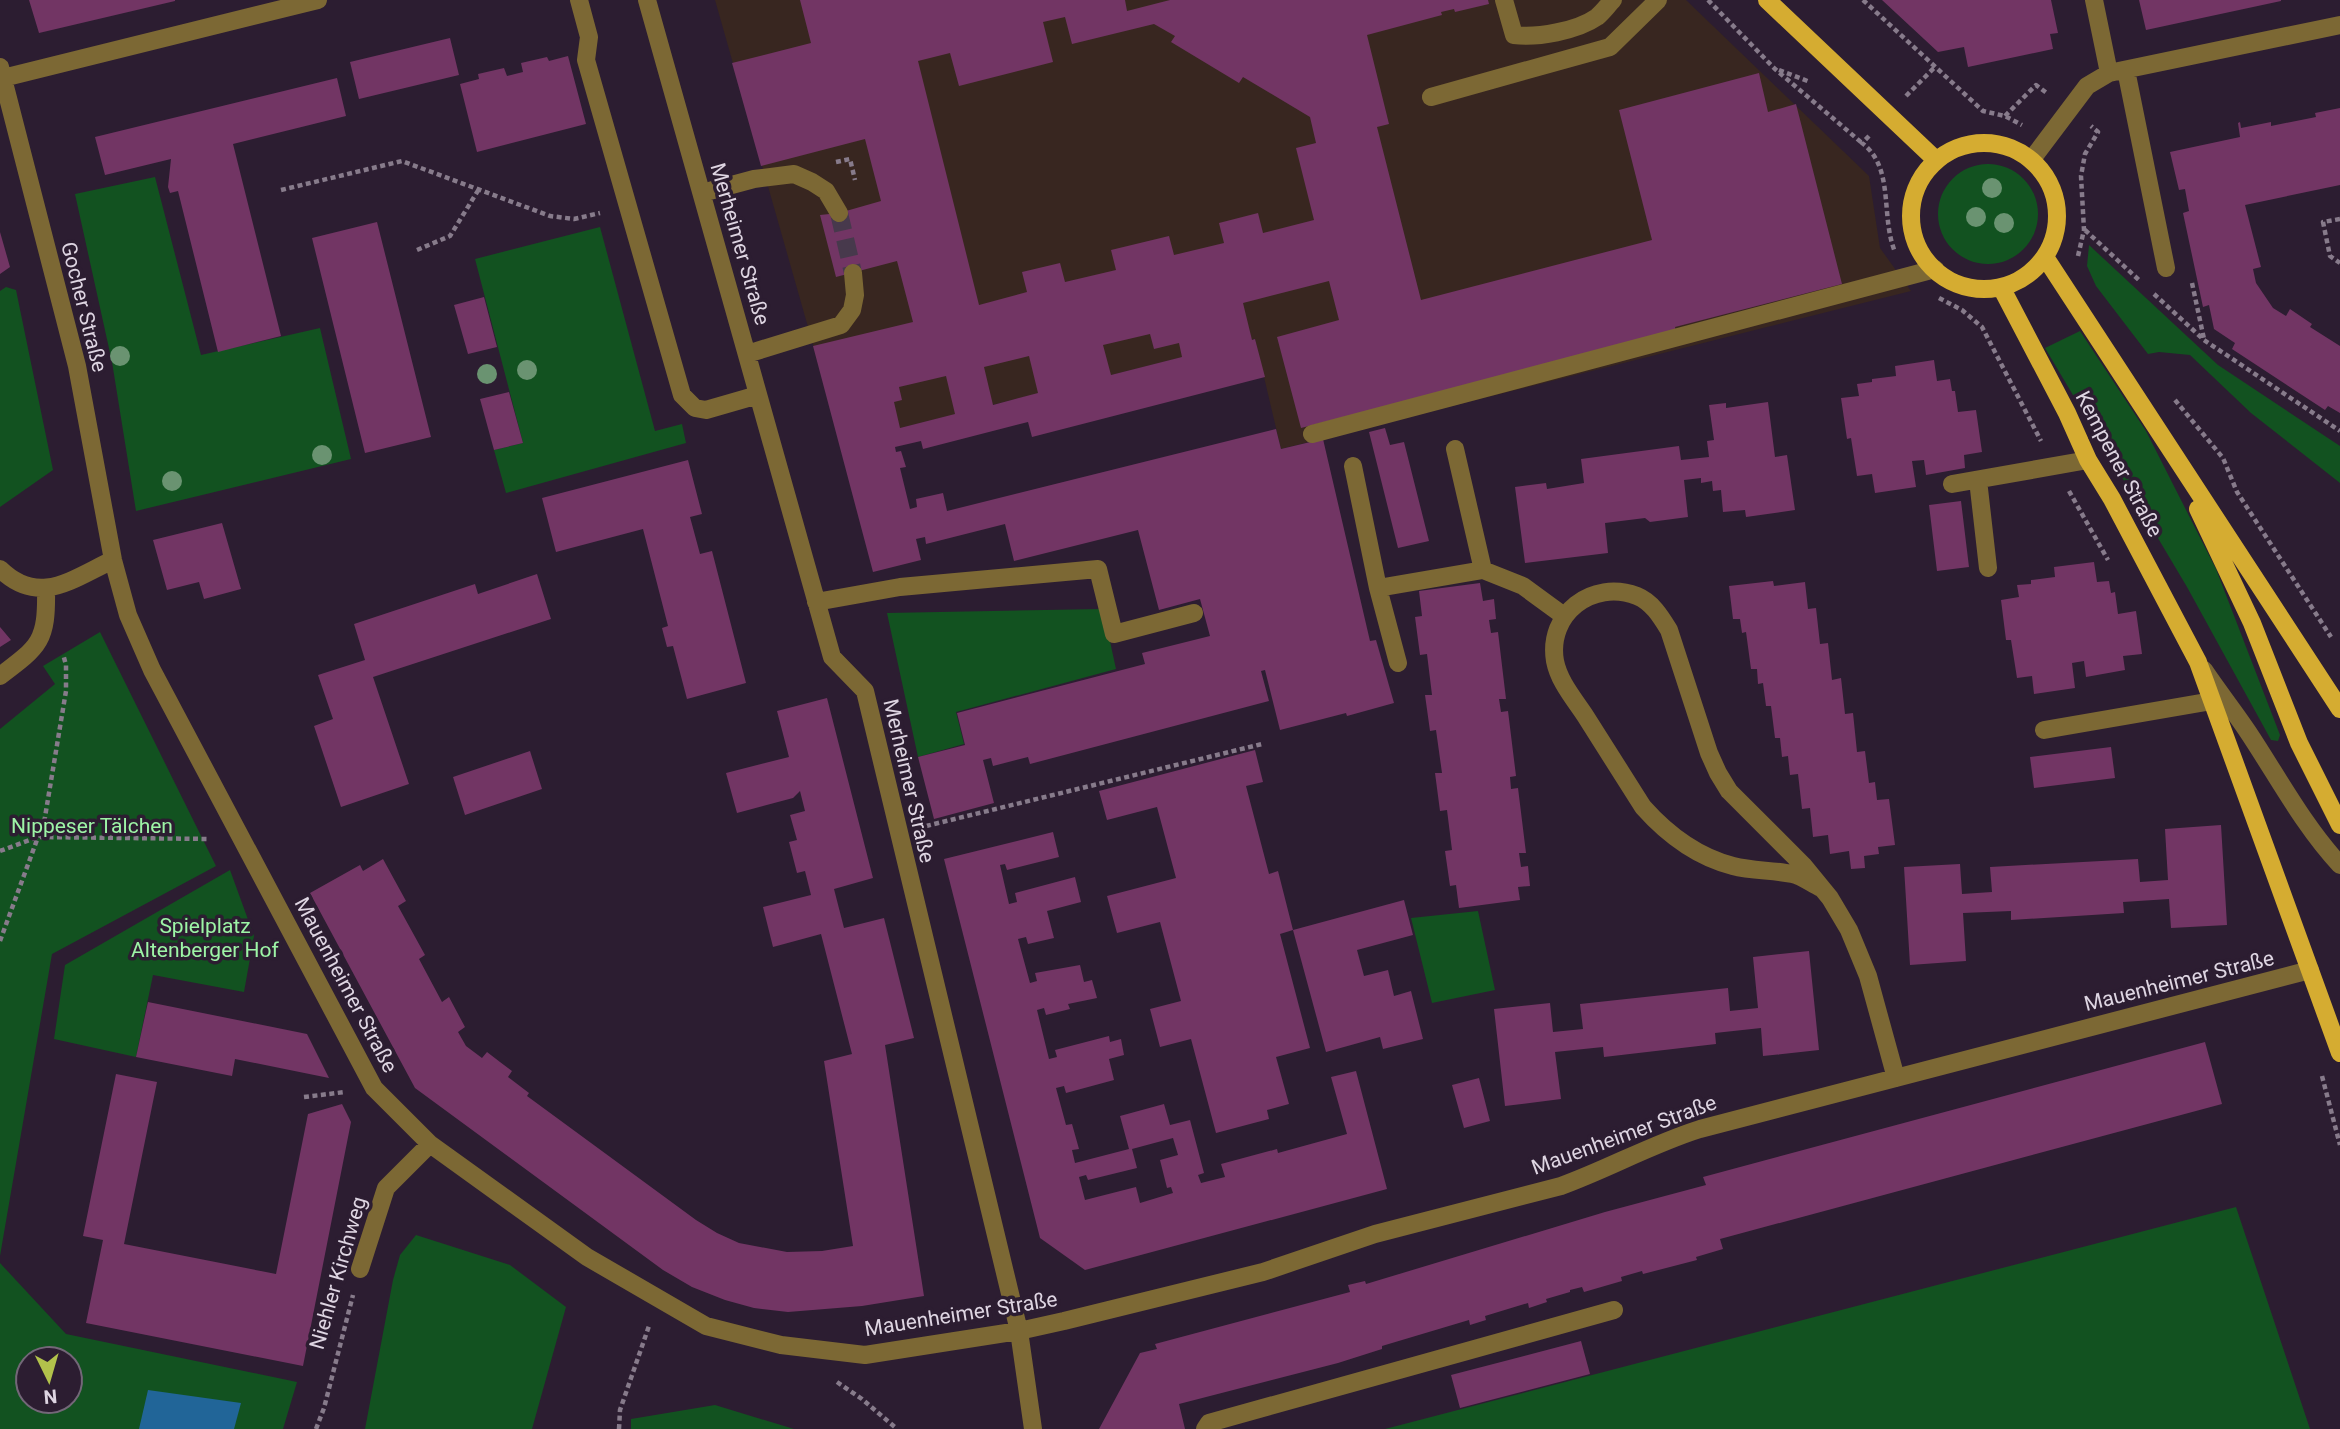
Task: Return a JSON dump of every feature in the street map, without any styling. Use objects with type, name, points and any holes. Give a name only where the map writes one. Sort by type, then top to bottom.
[{"type":"main road","points":[[1767,0],[1936,160]]},
{"type":"main road","points":[[1996,143],[2032,159],[2044,173],[2056,199],[2057,228],[2045,257],[2028,275],[2001,287],[1973,288],[1945,279],[1925,260],[1913,236],[1911,206],[1921,177],[1936,160],[1966,145],[1996,143]]},
{"type":"main road","points":[[2045,257],[2340,709]]},
{"type":"main road","name":"Kempener Straße","points":[[2001,287],[2067,413],[2088,460],[2112,499],[2198,662],[2340,1053]]},
{"type":"main road","points":[[2171,452],[2252,623],[2299,743],[2340,825]]},
{"type":"street","points":[[1,72],[318,0]]},
{"type":"street","points":[[579,0],[589,37],[586,60],[682,395],[695,408],[706,410],[758,395]]},
{"type":"street","name":"Merheimer Straße","points":[[647,0],[832,657],[865,691],[1019,1331],[1033,1429]]},
{"type":"street","points":[[1504,0],[1514,36],[1529,37],[1561,31],[1596,17],[1613,0]]},
{"type":"street","points":[[1431,97],[1610,47],[1658,0]]},
{"type":"street","points":[[2094,0],[2118,72],[2166,268]]},
{"type":"street","points":[[2032,159],[2087,86],[2118,72],[2340,25]]},
{"type":"street","name":"Gocher Straße","points":[[1,72],[77,366],[113,560]]},
{"type":"street","points":[[702,193],[754,179],[794,174],[826,191],[839,213]]},
{"type":"street","points":[[1312,435],[1935,269]]},
{"type":"street","points":[[747,354],[841,325],[852,310],[855,295],[853,273]]},
{"type":"street","points":[[1455,449],[1483,570]]},
{"type":"street","points":[[1952,484],[2088,460]]},
{"type":"street","points":[[1353,466],[1378,588],[1398,663]]},
{"type":"street","points":[[1978,480],[1989,568]]},
{"type":"street","points":[[0,569],[11,580],[35,590],[65,583],[113,560]]},
{"type":"street","name":"Mauenheimer Straße","points":[[113,560],[128,615],[152,670],[374,1088],[429,1144],[587,1257],[706,1326],[781,1345],[865,1355],[1019,1331],[1263,1272],[1375,1234],[1560,1186],[1665,1140],[1700,1129],[2310,970]]},
{"type":"street","points":[[817,602],[900,587],[1098,569],[1114,634],[1194,613]]},
{"type":"street","points":[[1378,588],[1483,570],[1523,586],[1564,615]]},
{"type":"street","points":[[0,676],[33,651],[42,636],[47,618],[46,589]]},
{"type":"street","points":[[1821,888],[1793,874],[1763,872],[1716,861],[1683,842],[1658,823],[1643,807],[1560,675],[1554,649],[1564,615],[1586,596],[1603,592],[1637,596],[1648,602],[1660,615],[1669,630],[1718,773],[1729,791],[1780,841],[1830,898],[1849,930],[1868,976],[1896,1078]]},
{"type":"street","name":"Kempener Straße","points":[[2198,662],[2249,733],[2289,799],[2340,865]]},
{"type":"street","points":[[2044,730],[2212,701]]},
{"type":"street","name":"Niehler Kirchweg","points":[[360,1269],[386,1188],[429,1144]]},
{"type":"street","points":[[1205,1429],[1209,1423],[1614,1310]]},
{"type":"path","points":[[1708,0],[1775,69],[1862,143]]},
{"type":"path","points":[[1863,0],[1983,111],[2005,116],[2047,139]]},
{"type":"path","points":[[2005,116],[2036,85],[2098,132],[2085,154],[2081,176],[2084,230],[2077,262]]},
{"type":"path","points":[[281,190],[402,161],[550,216],[574,219],[628,206]]},
{"type":"path","points":[[417,250],[450,236],[479,189]]},
{"type":"path","points":[[2340,219],[2323,222],[2330,256],[2340,263]]},
{"type":"path","points":[[2084,230],[2204,340],[2340,431]]},
{"type":"path","points":[[1894,249],[1913,276],[1936,296],[1962,310],[1982,327],[2024,410],[2109,561]]},
{"type":"path","points":[[2170,393],[2222,458],[2237,492],[2333,640]]},
{"type":"path","points":[[0,941],[43,829],[66,691],[63,652]]},
{"type":"path","points":[[898,833],[1262,744]]},
{"type":"path","points":[[0,850],[38,837],[207,840],[239,832]]},
{"type":"path","points":[[304,1097],[374,1088]]},
{"type":"path","name":"Niehler Kirchweg","points":[[316,1429],[324,1408],[360,1269]]},
{"type":"path","points":[[619,1429],[620,1410],[658,1298]]},
{"type":"path","points":[[827,1376],[862,1399],[897,1429]]},
{"type":"shaded area","points":[[715,0],[1686,0],[1869,176],[1880,248],[1911,291],[1281,449],[1255,339],[841,443]]},
{"type":"green space","points":[[1988,164],[2016,172],[2030,186],[2038,214],[2030,242],[2016,256],[1988,264],[1960,256],[1946,242],[1938,214],[1946,186],[1960,172]]},
{"type":"green space","points":[[155,177],[201,355],[320,328],[351,459],[136,511],[112,362],[75,194]]},
{"type":"green space","points":[[600,227],[655,431],[682,424],[686,443],[506,493],[494,450],[523,443],[475,259]]},
{"type":"green space","points":[[2089,245],[2218,365],[2340,446],[2340,483],[2251,413],[2190,355],[2159,352],[2148,354],[2096,286],[2087,266]]},
{"type":"green space","points":[[6,287],[16,290],[53,470],[0,507],[0,291]]},
{"type":"green space","points":[[2080,331],[2146,431],[2216,569],[2280,735],[2278,741],[2271,740],[2187,587],[2045,348]]},
{"type":"green space","points":[[1103,609],[1116,669],[956,712],[964,744],[918,757],[887,613]]},
{"type":"green space","name":"Nippeser Tälchen","points":[[100,632],[216,866],[52,954],[0,1256],[0,729],[55,684],[43,666]]},
{"type":"green space","name":"Spielplatz Altenberger Hof","points":[[230,870],[254,936],[244,992],[153,975],[136,1057],[54,1039],[65,965]]},
{"type":"green space","points":[[1478,911],[1495,990],[1432,1003],[1411,918]]},
{"type":"green space","points":[[2236,1207],[2310,1429],[1385,1429]]},
{"type":"green space","points":[[416,1235],[510,1265],[566,1307],[532,1429],[365,1429],[393,1280],[400,1255]]},
{"type":"green space","points":[[0,1263],[66,1334],[297,1382],[283,1429],[0,1429]]},
{"type":"green space","points":[[715,1405],[794,1429],[631,1429],[631,1419]]},
{"type":"water","points":[[148,1390],[241,1403],[234,1429],[139,1429]]},
{"type":"building","points":[[29,0],[175,0],[175,1],[39,33]]},
{"type":"building","points":[[800,0],[1125,0],[1127,11],[1170,0],[1488,0],[1489,4],[1455,12],[1454,9],[1441,12],[1442,15],[1367,35],[1389,124],[1377,127],[1421,300],[1652,240],[1619,110],[1759,73],[1768,112],[1796,104],[1842,284],[1675,327],[1676,332],[1301,428],[1277,337],[1339,320],[1329,281],[1243,303],[1265,377],[1032,437],[1028,422],[923,449],[921,441],[895,447],[896,452],[901,451],[906,467],[900,468],[910,509],[917,507],[916,499],[943,493],[947,511],[1276,429],[1281,449],[1323,439],[1370,641],[1376,640],[1394,703],[1280,730],[1265,670],[1261,671],[1269,701],[1030,764],[1028,757],[993,766],[991,758],[983,760],[994,803],[934,819],[918,757],[965,745],[957,713],[1145,664],[1142,653],[1210,636],[1200,599],[1159,610],[1138,530],[1014,561],[1005,524],[926,544],[925,537],[916,539],[921,560],[873,572],[813,346],[913,322],[897,261],[836,277],[820,215],[839,213],[881,201],[865,139],[761,166],[732,63],[811,43]],"holes":[[[1065,17],[1072,44],[1154,24],[1175,36],[1171,42],[1239,83],[1243,77],[1310,117],[1316,143],[1296,148],[1314,220],[1263,233],[1258,213],[1219,223],[1224,243],[1174,255],[1169,236],[1111,250],[1116,270],[1065,282],[1060,263],[1022,272],[1027,292],[979,305],[918,61],[950,53],[959,86],[1053,62],[1043,22]],[[1150,334],[1154,349],[1179,343],[1182,357],[1111,375],[1103,345]],[[1029,356],[1038,393],[993,405],[984,367]],[[946,376],[955,414],[900,428],[894,402],[902,400],[899,387]]]},
{"type":"building","points":[[1882,0],[2051,0],[2058,33],[2050,34],[2053,49],[1968,67],[1964,47],[1938,52]]},
{"type":"building","points":[[2139,0],[2281,0],[2281,1],[2146,30]]},
{"type":"building","points":[[450,38],[459,75],[359,99],[350,62]]},
{"type":"building","points":[[568,56],[586,124],[477,152],[460,84],[479,79],[478,74],[504,68],[507,76],[523,72],[521,63],[547,57],[549,61]]},
{"type":"building","points":[[337,78],[346,116],[233,144],[281,336],[218,352],[178,191],[170,193],[168,187],[171,159],[105,175],[95,137]]},
{"type":"building","points":[[2340,108],[2340,185],[2245,205],[2261,267],[2253,269],[2256,283],[2273,308],[2286,316],[2290,309],[2312,324],[2310,327],[2340,346],[2340,413],[2328,406],[2325,410],[2232,349],[2235,343],[2214,329],[2209,305],[2203,307],[2183,213],[2189,211],[2185,189],[2179,190],[2170,152],[2240,137],[2240,122],[2241,128],[2271,122],[2271,126],[2316,117],[2315,113]]},
{"type":"building","points":[[377,222],[431,437],[365,453],[312,238]]},
{"type":"building","points":[[0,232],[10,267],[0,274]]},
{"type":"building","points":[[484,297],[497,347],[468,354],[454,305]]},
{"type":"building","points":[[1934,360],[1937,381],[1950,379],[1958,412],[1976,410],[1982,452],[1964,455],[1965,468],[1926,475],[1924,460],[1912,461],[1916,487],[1875,493],[1872,474],[1857,476],[1851,438],[1847,439],[1841,398],[1859,396],[1857,384],[1896,376],[1895,366]]},
{"type":"building","points":[[509,392],[523,443],[494,450],[480,399]]},
{"type":"building","points":[[1768,402],[1775,457],[1787,455],[1795,510],[1746,517],[1745,510],[1723,512],[1721,490],[1713,491],[1712,481],[1701,483],[1701,478],[1684,480],[1688,517],[1650,522],[1645,518],[1605,523],[1608,553],[1525,563],[1515,487],[1546,483],[1547,489],[1584,483],[1581,459],[1679,446],[1681,460],[1709,457],[1707,441],[1714,440],[1709,405],[1726,403],[1726,408]]},
{"type":"building","points":[[1385,428],[1390,445],[1404,442],[1429,541],[1398,548],[1369,432]]},
{"type":"building","points":[[688,460],[702,514],[690,517],[700,554],[712,551],[746,683],[687,699],[673,646],[667,647],[662,628],[668,626],[643,529],[556,552],[542,498]]},
{"type":"building","points":[[1961,501],[1969,567],[1937,571],[1929,505]]},
{"type":"building","points":[[222,523],[241,589],[204,599],[199,582],[167,590],[153,540]]},
{"type":"building","points":[[2094,562],[2097,582],[2109,581],[2111,593],[2115,592],[2118,614],[2136,611],[2142,654],[2123,656],[2125,670],[2086,677],[2084,661],[2072,663],[2075,688],[2034,694],[2032,676],[2017,678],[2011,640],[2006,640],[2001,600],[2019,597],[2017,585],[2055,577],[2054,567]]},
{"type":"building","points":[[537,574],[551,619],[373,677],[409,784],[341,807],[314,726],[333,719],[318,675],[365,660],[354,624],[475,584],[478,594]]},
{"type":"building","points":[[1773,581],[1774,586],[1805,582],[1808,609],[1816,608],[1820,644],[1828,643],[1832,680],[1841,678],[1845,714],[1853,713],[1857,752],[1865,751],[1869,783],[1875,782],[1877,800],[1889,799],[1895,845],[1878,847],[1879,854],[1864,856],[1865,868],[1851,869],[1849,851],[1830,854],[1828,835],[1813,837],[1810,808],[1802,809],[1798,774],[1790,775],[1788,756],[1782,757],[1780,738],[1775,738],[1771,706],[1766,706],[1763,683],[1758,684],[1757,669],[1751,669],[1746,632],[1742,633],[1740,619],[1733,619],[1729,586]]},
{"type":"building","points":[[1480,583],[1483,601],[1494,599],[1496,619],[1489,620],[1491,633],[1498,632],[1506,699],[1499,699],[1501,712],[1508,711],[1516,776],[1510,777],[1511,789],[1518,788],[1526,853],[1519,853],[1521,867],[1528,866],[1530,886],[1518,887],[1520,900],[1459,908],[1456,885],[1450,886],[1445,851],[1452,850],[1447,810],[1440,811],[1435,773],[1442,773],[1436,730],[1430,731],[1425,695],[1432,695],[1427,654],[1420,655],[1415,617],[1422,616],[1419,591]]},
{"type":"building","points":[[0,627],[11,640],[0,647]]},
{"type":"building","points":[[827,698],[873,878],[834,889],[844,928],[884,918],[914,1038],[885,1045],[924,1296],[862,1306],[788,1312],[754,1308],[725,1300],[692,1287],[663,1270],[415,1088],[310,893],[360,865],[363,871],[383,859],[406,901],[398,906],[425,955],[419,959],[442,1002],[449,997],[465,1027],[458,1032],[466,1046],[482,1058],[487,1052],[512,1071],[508,1077],[529,1093],[527,1096],[717,1233],[739,1243],[787,1252],[822,1251],[853,1246],[824,1061],[852,1054],[821,934],[773,947],[763,907],[811,895],[805,871],[797,873],[789,842],[797,840],[790,815],[805,811],[800,791],[793,798],[737,813],[726,773],[789,757],[777,711]]},
{"type":"building","points":[[2111,747],[2115,778],[2034,788],[2030,757]]},
{"type":"building","points":[[1255,750],[1263,782],[1246,786],[1269,874],[1278,871],[1293,930],[1280,934],[1310,1048],[1276,1057],[1289,1104],[1267,1110],[1269,1119],[1216,1133],[1191,1039],[1160,1047],[1150,1009],[1181,1001],[1160,922],[1117,933],[1107,896],[1176,878],[1157,807],[1107,820],[1099,791]]},
{"type":"building","points":[[530,751],[542,789],[465,815],[453,777]]},
{"type":"building","points":[[2221,825],[2227,925],[2171,928],[2169,899],[2123,902],[2124,913],[2011,920],[2011,911],[1963,913],[1966,961],[1910,965],[1904,867],[1960,864],[1962,894],[1992,892],[1990,867],[2138,859],[2140,882],[2168,880],[2165,829]]},
{"type":"building","points":[[1053,832],[1059,857],[1007,870],[1005,864],[1000,865],[1009,904],[1017,902],[1015,893],[1075,877],[1081,902],[1047,911],[1054,938],[1028,944],[1026,937],[1018,939],[1030,983],[1037,981],[1035,973],[1080,965],[1084,982],[1092,980],[1097,998],[1068,1004],[1070,1009],[1046,1015],[1044,1008],[1037,1010],[1049,1059],[1057,1057],[1055,1050],[1109,1036],[1110,1042],[1121,1039],[1124,1055],[1109,1059],[1114,1080],[1066,1093],[1064,1086],[1056,1088],[1066,1125],[1072,1124],[1079,1149],[1072,1150],[1075,1163],[1129,1149],[1120,1116],[1164,1104],[1170,1125],[1190,1120],[1204,1173],[1198,1175],[1201,1183],[1225,1177],[1221,1164],[1277,1149],[1278,1153],[1347,1134],[1331,1077],[1356,1071],[1387,1189],[1085,1270],[1040,1238],[944,859]],"holes":[[[1173,1138],[1178,1155],[1160,1160],[1167,1188],[1171,1187],[1173,1193],[1140,1203],[1136,1187],[1085,1200],[1079,1177],[1086,1175],[1088,1180],[1137,1168],[1132,1149]]]},
{"type":"building","points":[[1404,900],[1413,935],[1357,950],[1364,976],[1388,970],[1394,996],[1411,991],[1423,1039],[1383,1049],[1380,1037],[1326,1052],[1293,930]]},
{"type":"building","points":[[1809,951],[1819,1050],[1763,1056],[1761,1028],[1715,1033],[1716,1044],[1604,1057],[1603,1047],[1555,1052],[1561,1099],[1505,1106],[1494,1009],[1550,1003],[1553,1032],[1583,1029],[1580,1004],[1728,988],[1730,1011],[1758,1008],[1753,957]]},
{"type":"building","points":[[148,1002],[307,1034],[329,1078],[235,1059],[232,1076],[136,1057]]},
{"type":"building","points":[[2205,1042],[2222,1104],[1720,1239],[1723,1249],[1696,1257],[1697,1260],[1643,1274],[1642,1271],[1621,1277],[1622,1281],[1584,1292],[1582,1287],[1570,1290],[1529,1308],[1528,1303],[1485,1316],[1486,1320],[1470,1325],[1469,1320],[1382,1346],[1382,1349],[1338,1363],[1179,1404],[1185,1429],[1099,1429],[1140,1353],[1157,1349],[1155,1344],[1350,1292],[1348,1285],[1365,1281],[1366,1284],[1605,1212],[1706,1185],[1703,1177]]},
{"type":"building","points":[[116,1074],[157,1082],[124,1244],[276,1274],[308,1114],[342,1104],[351,1122],[303,1366],[86,1323],[103,1240],[83,1236]]},
{"type":"building","points":[[1479,1078],[1490,1121],[1464,1128],[1452,1085]]},
{"type":"building","points":[[1581,1341],[1590,1374],[1460,1408],[1451,1375]]},
{"type":"tunnel","points":[[839,213],[853,273]]}]
